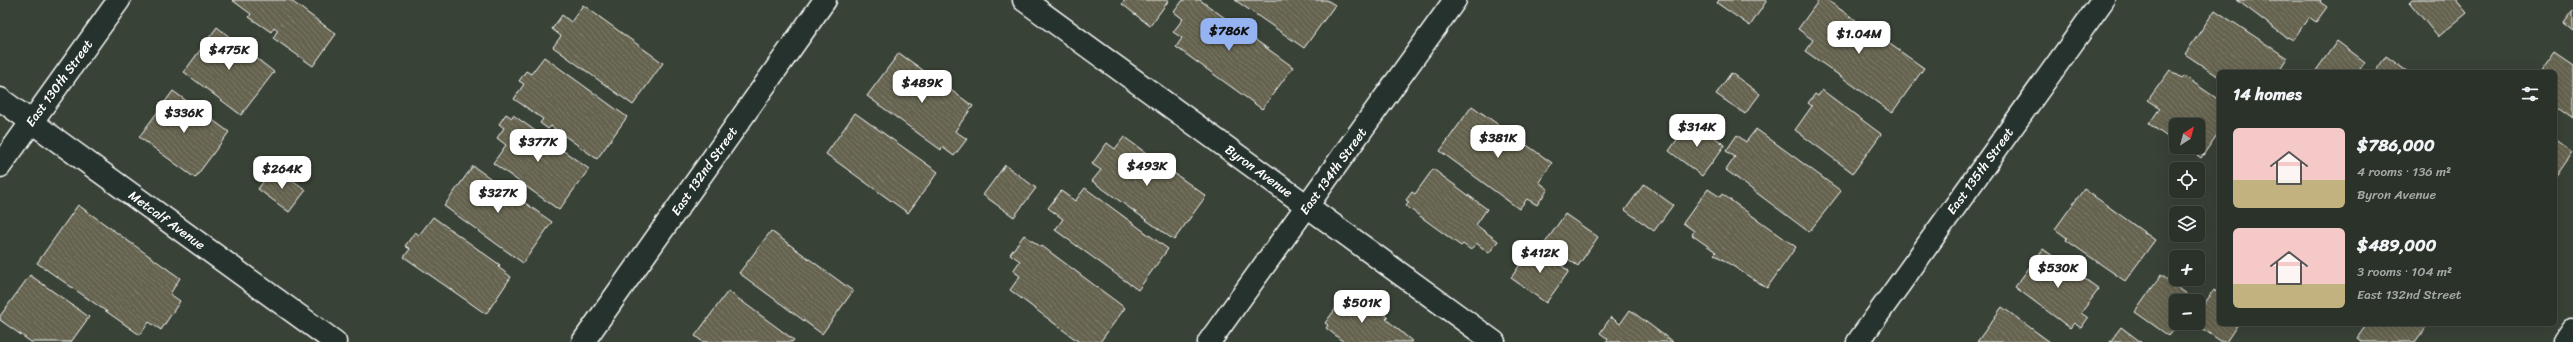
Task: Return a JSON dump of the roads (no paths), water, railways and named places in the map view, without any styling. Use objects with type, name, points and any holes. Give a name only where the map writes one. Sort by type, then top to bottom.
[{"type":"street","name":"East 130th Street","points":[[0,166],[119,0]]},
{"type":"street","name":"East 132nd Street","points":[[583,342],[825,0]]},
{"type":"street","name":"Byron Avenue","points":[[1024,0],[1494,342]]},
{"type":"street","name":"East 134th Street","points":[[1209,342],[1455,0]]},
{"type":"street","name":"East 135th Street","points":[[1858,342],[2103,0]]},
{"type":"street","name":"Metcalf Avenue","points":[[0,99],[335,342]]},
{"type":"street","points":[[2564,342],[2573,329]]}]
